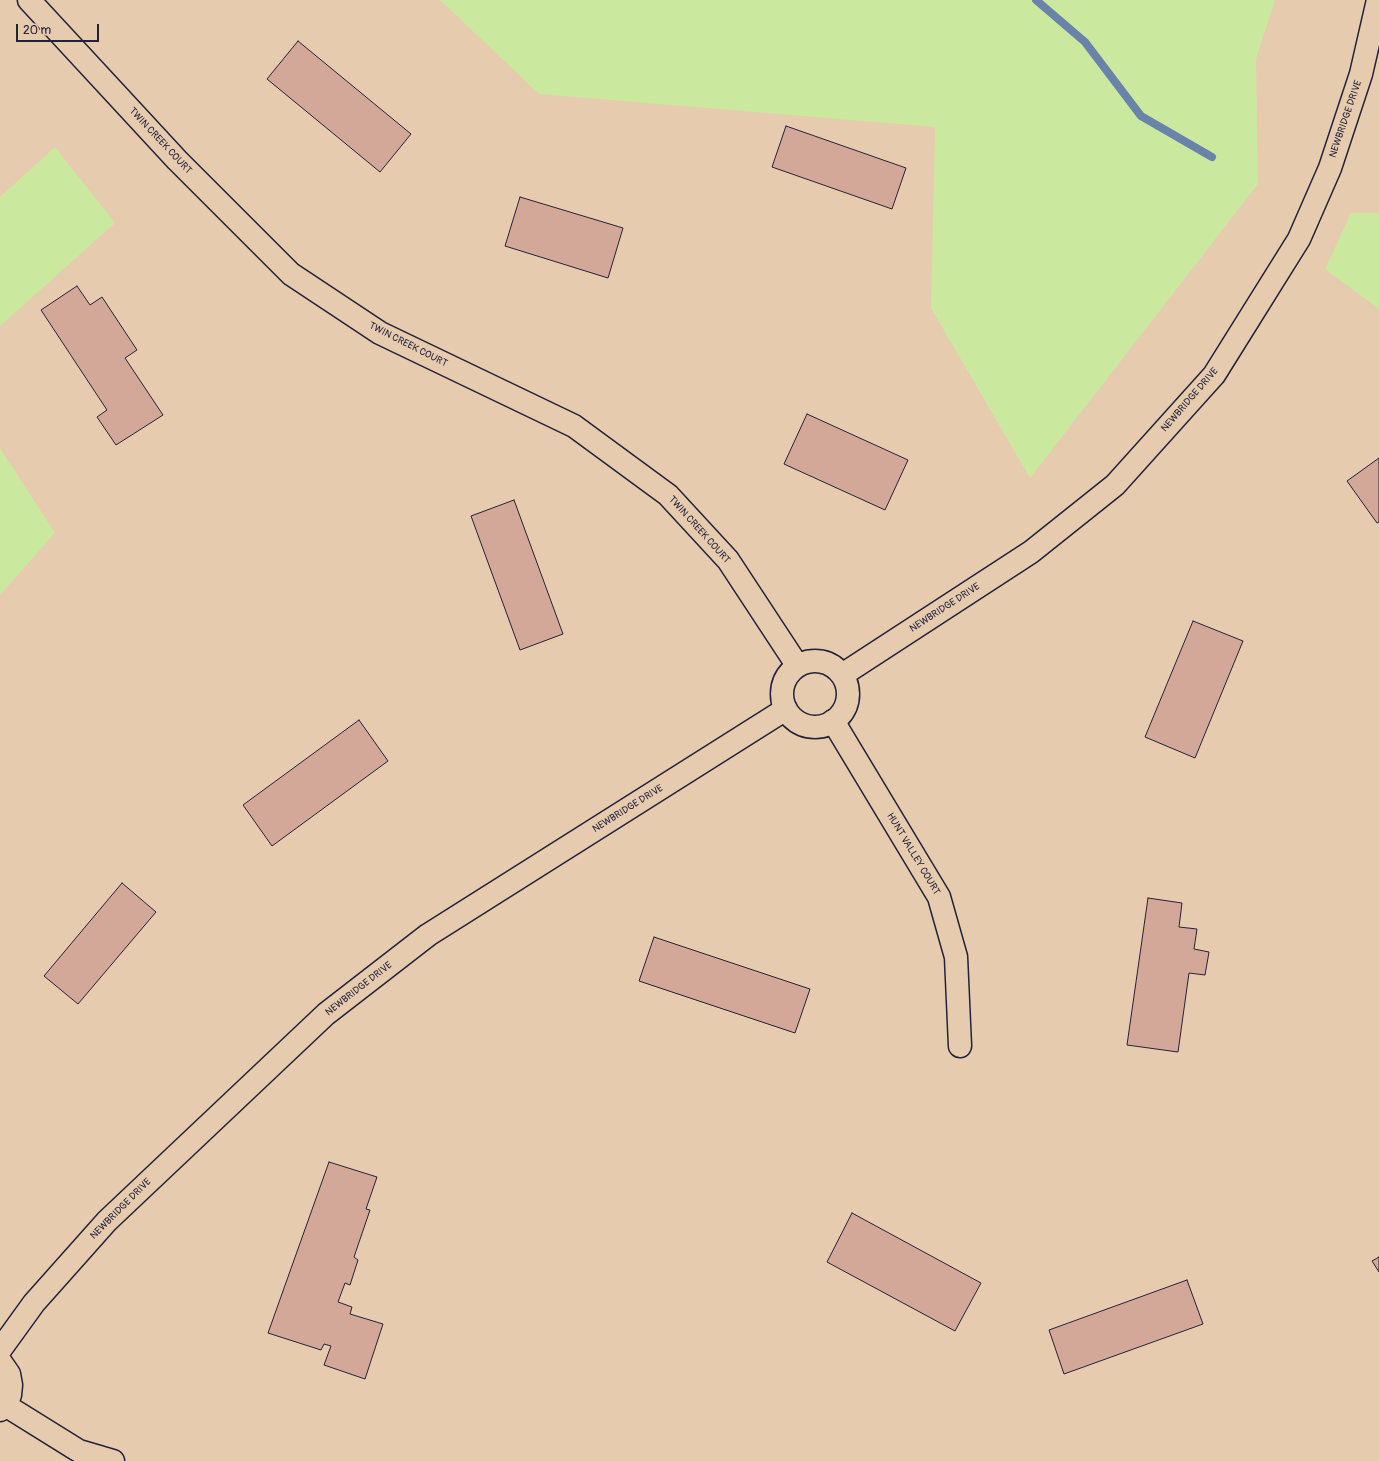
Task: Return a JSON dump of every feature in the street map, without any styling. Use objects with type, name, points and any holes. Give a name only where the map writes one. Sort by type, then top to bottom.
[{"type":"street","name":"TWIN CREEK COURT","points":[[29,0],[177,160],[291,274],[380,333],[574,426],[668,495],[728,560],[798,666]]},
{"type":"street","name":"NEWBRIDGE DRIVE","points":[[842,675],[1031,552],[1115,485],[1214,375],[1299,239],[1330,168],[1361,74],[1378,0]]},
{"type":"street","points":[[819,661],[829,664],[842,675],[848,690],[847,701],[843,711],[833,721],[816,727],[806,726],[796,722],[786,710],[781,693],[784,682],[789,673],[798,666],[808,662],[819,661]]},
{"type":"street","name":"NEWBRIDGE DRIVE","points":[[0,1350],[34,1303],[107,1221],[326,1014],[428,935],[786,710]]},
{"type":"street","name":"HUNT VALLEY COURT","points":[[833,721],[939,896],[956,957],[960,1046]]},
{"type":"street","points":[[0,1361],[9,1374],[11,1384],[10,1395],[2,1408],[79,1451],[113,1461]]},
{"type":"green space","points":[[440,0],[1275,0],[1256,59],[1258,184],[1030,478],[931,308],[935,127],[539,94]]},
{"type":"green space","points":[[55,147],[115,223],[0,326],[0,197]]},
{"type":"green space","points":[[1351,213],[1379,213],[1379,309],[1325,269]]},
{"type":"green space","points":[[0,448],[55,533],[0,595]]},
{"type":"building","points":[[298,41],[411,134],[380,172],[267,79]]},
{"type":"building","points":[[786,126],[906,168],[892,209],[772,167]]},
{"type":"building","points":[[520,197],[623,228],[608,278],[505,246]]},
{"type":"building","points":[[77,286],[90,305],[102,297],[137,350],[125,358],[163,415],[116,445],[97,417],[107,410],[41,310]]},
{"type":"building","points":[[807,414],[908,460],[885,510],[784,464]]},
{"type":"building","points":[[1379,458],[1379,522],[1377,523],[1347,481]]},
{"type":"building","points":[[514,500],[563,634],[520,650],[471,516]]},
{"type":"building","points":[[1193,621],[1243,641],[1195,758],[1145,737]]},
{"type":"building","points":[[359,720],[388,761],[272,846],[243,805]]},
{"type":"building","points":[[122,883],[156,912],[78,1004],[44,976]]},
{"type":"building","points":[[1148,898],[1182,903],[1179,927],[1197,929],[1194,949],[1209,952],[1205,975],[1189,973],[1178,1052],[1127,1045]]},
{"type":"building","points":[[654,937],[810,989],[795,1033],[639,981]]},
{"type":"building","points":[[329,1162],[377,1177],[366,1209],[370,1210],[354,1257],[358,1260],[350,1285],[345,1283],[338,1302],[352,1307],[350,1314],[383,1324],[365,1379],[324,1365],[331,1346],[324,1344],[321,1350],[268,1333]]},
{"type":"building","points":[[852,1213],[981,1283],[955,1331],[827,1262]]},
{"type":"building","points":[[1379,1257],[1379,1272],[1372,1261]]},
{"type":"building","points":[[1187,1280],[1203,1324],[1064,1374],[1049,1330]]},
{"type":"waterway","points":[[1036,0],[1085,42],[1141,116],[1212,157]]}]
